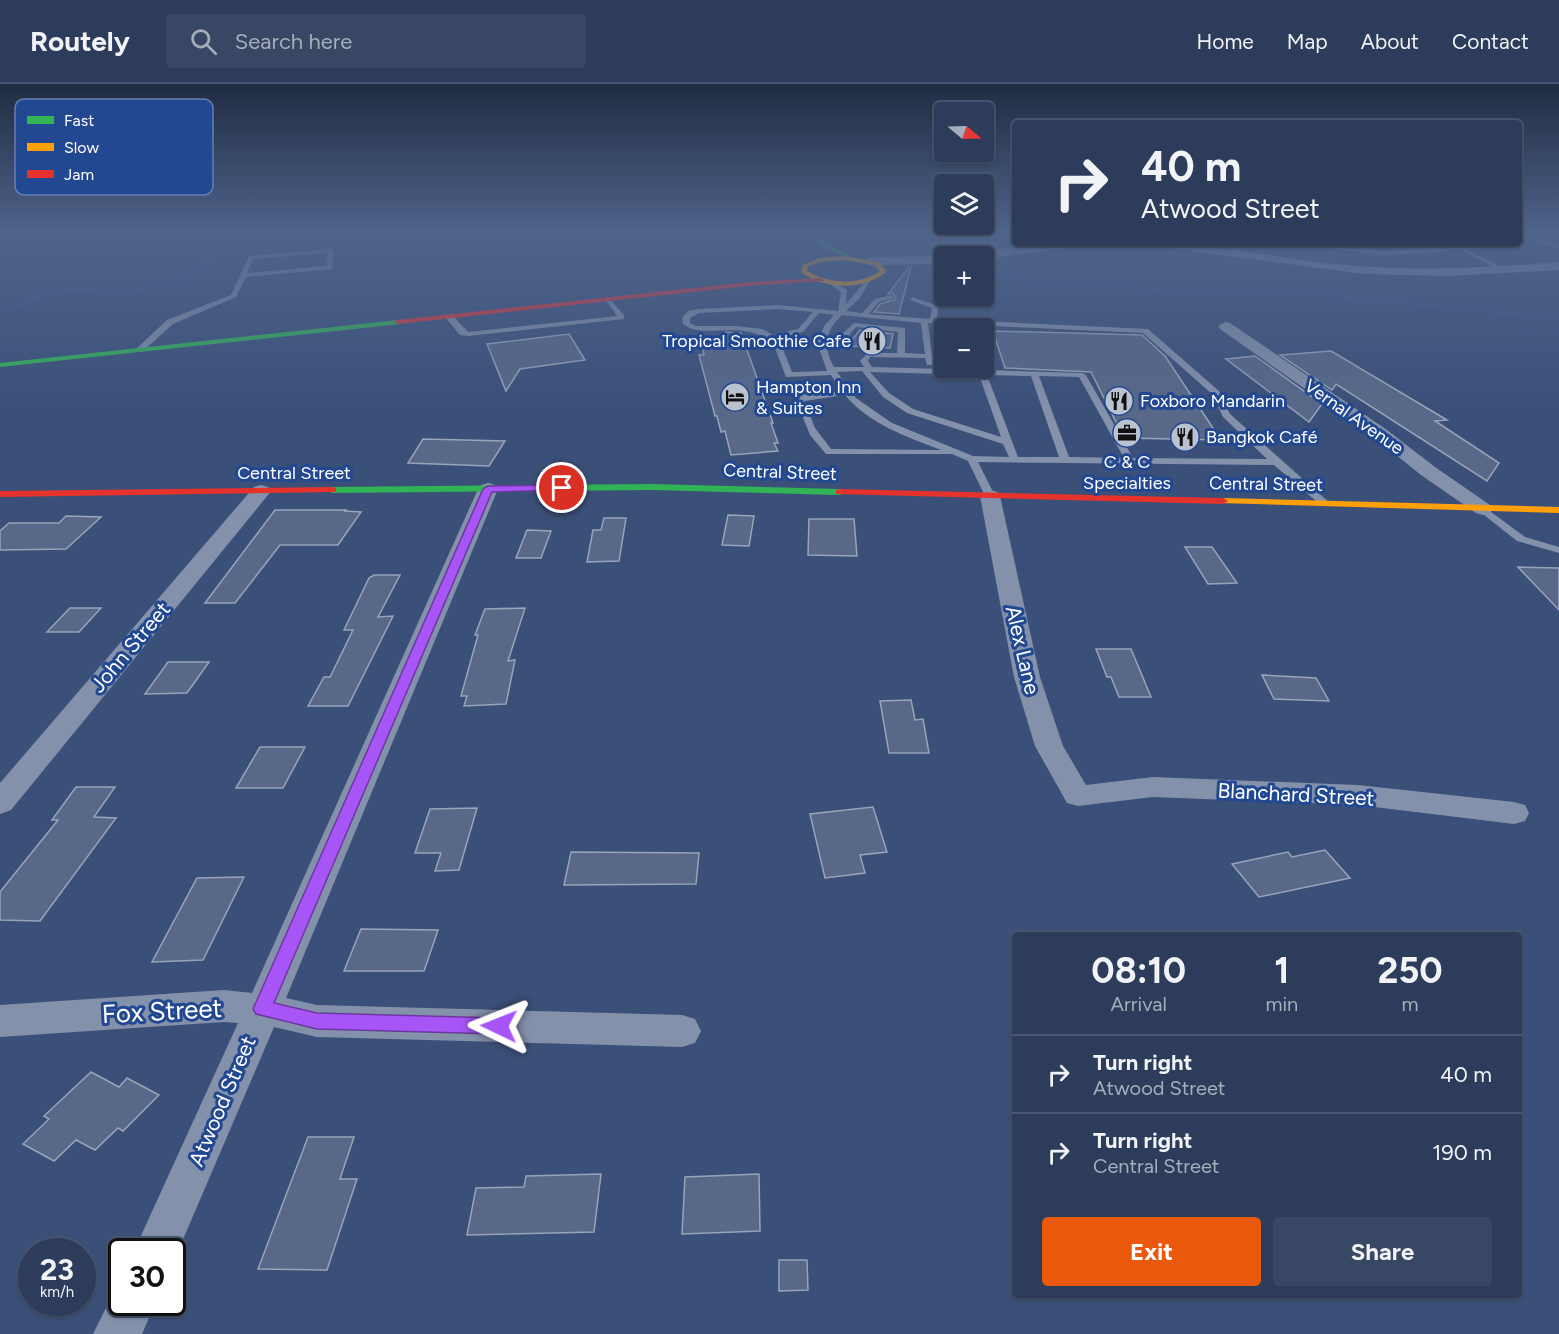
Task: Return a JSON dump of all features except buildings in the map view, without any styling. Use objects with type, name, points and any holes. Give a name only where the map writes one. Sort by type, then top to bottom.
[{"type":"main road","points":[[0,365],[682,291]]},
{"type":"main road","name":"Central Street","points":[[0,494],[654,487],[1559,510]]},
{"type":"street","name":"Vernal Avenue","points":[[1225,326],[1381,434],[1428,471],[1483,509]]},
{"type":"street","name":"Atwood Street","points":[[162,1238],[488,489]]},
{"type":"street","name":"John Street","points":[[0,803],[261,491]]},
{"type":"street","name":"Alex Lane","points":[[990,496],[1027,677],[1048,746],[1078,796]]},
{"type":"street","name":"Blanchard Street","points":[[1078,796],[1153,787],[1358,795],[1514,813]]},
{"type":"street","name":"Fox Street","points":[[0,1021],[224,1006],[262,1009],[317,1021],[682,1031]]},
{"type":"street","points":[[117,1334],[126,1316]]},
{"type":"lane","points":[[139,350],[170,322],[221,303],[234,296],[236,291]]},
{"type":"lane","points":[[841,312],[845,291]]},
{"type":"lane","points":[[861,291],[824,330],[821,348],[831,372],[844,393],[860,409],[957,453],[972,459],[1276,462]]},
{"type":"lane","points":[[865,314],[877,300],[889,297],[875,291]]},
{"type":"lane","points":[[449,317],[463,333],[468,334],[621,317],[608,299]]},
{"type":"lane","points":[[771,336],[786,378],[867,369],[931,370],[929,321],[936,307],[912,299]]},
{"type":"lane","points":[[823,343],[771,336],[736,328],[695,328],[687,324],[686,318],[691,313],[699,311],[778,307],[934,322]]},
{"type":"lane","points":[[771,336],[797,334],[804,330],[818,310]]},
{"type":"lane","points":[[845,346],[846,334],[854,325],[902,330],[901,355]]},
{"type":"lane","points":[[994,327],[1145,331],[1216,393],[1226,415],[1276,462],[1326,504]]},
{"type":"lane","points":[[929,356],[868,355],[864,361],[867,369],[886,395],[910,411],[1007,442]]},
{"type":"lane","points":[[994,371],[1082,375],[1130,460]]},
{"type":"lane","points":[[1034,374],[1065,460]]},
{"type":"lane","points":[[984,378],[1007,442],[1016,460]]},
{"type":"lane","points":[[844,393],[798,396],[804,413],[822,447],[829,452],[957,453]]},
{"type":"lane","points":[[972,459],[990,496]]},
{"type":"lane","points":[[1483,509],[1521,538],[1559,550]]},
{"type":"waterway","points":[[0,310],[24,305],[42,291]]},
{"type":"waterway","points":[[1173,291],[1307,293],[1559,319]]},
{"type":"traffic: fast","points":[[0,365],[398,322]]},
{"type":"traffic: fast","points":[[332,490],[654,487],[840,492]]},
{"type":"traffic: slow","points":[[1223,501],[1559,510]]},
{"type":"traffic: jam","points":[[398,322],[681,291]]},
{"type":"traffic: jam","points":[[0,494],[332,490]]},
{"type":"traffic: jam","points":[[840,492],[1223,501]]},
{"type":"place","name":"Tropical Smoothie Cafe","points":[[872,341]]},
{"type":"place","name":"Hampton Inn & Suites","points":[[735,397]]},
{"type":"place","name":"Foxboro Mandarin","points":[[1119,401]]},
{"type":"place","name":"C & C Specialties","points":[[1127,433]]},
{"type":"place","name":"Bangkok Café","points":[[1185,437]]},
{"type":"route","points":[[499,1026],[317,1021],[262,1009],[488,489],[562,488]]}]
